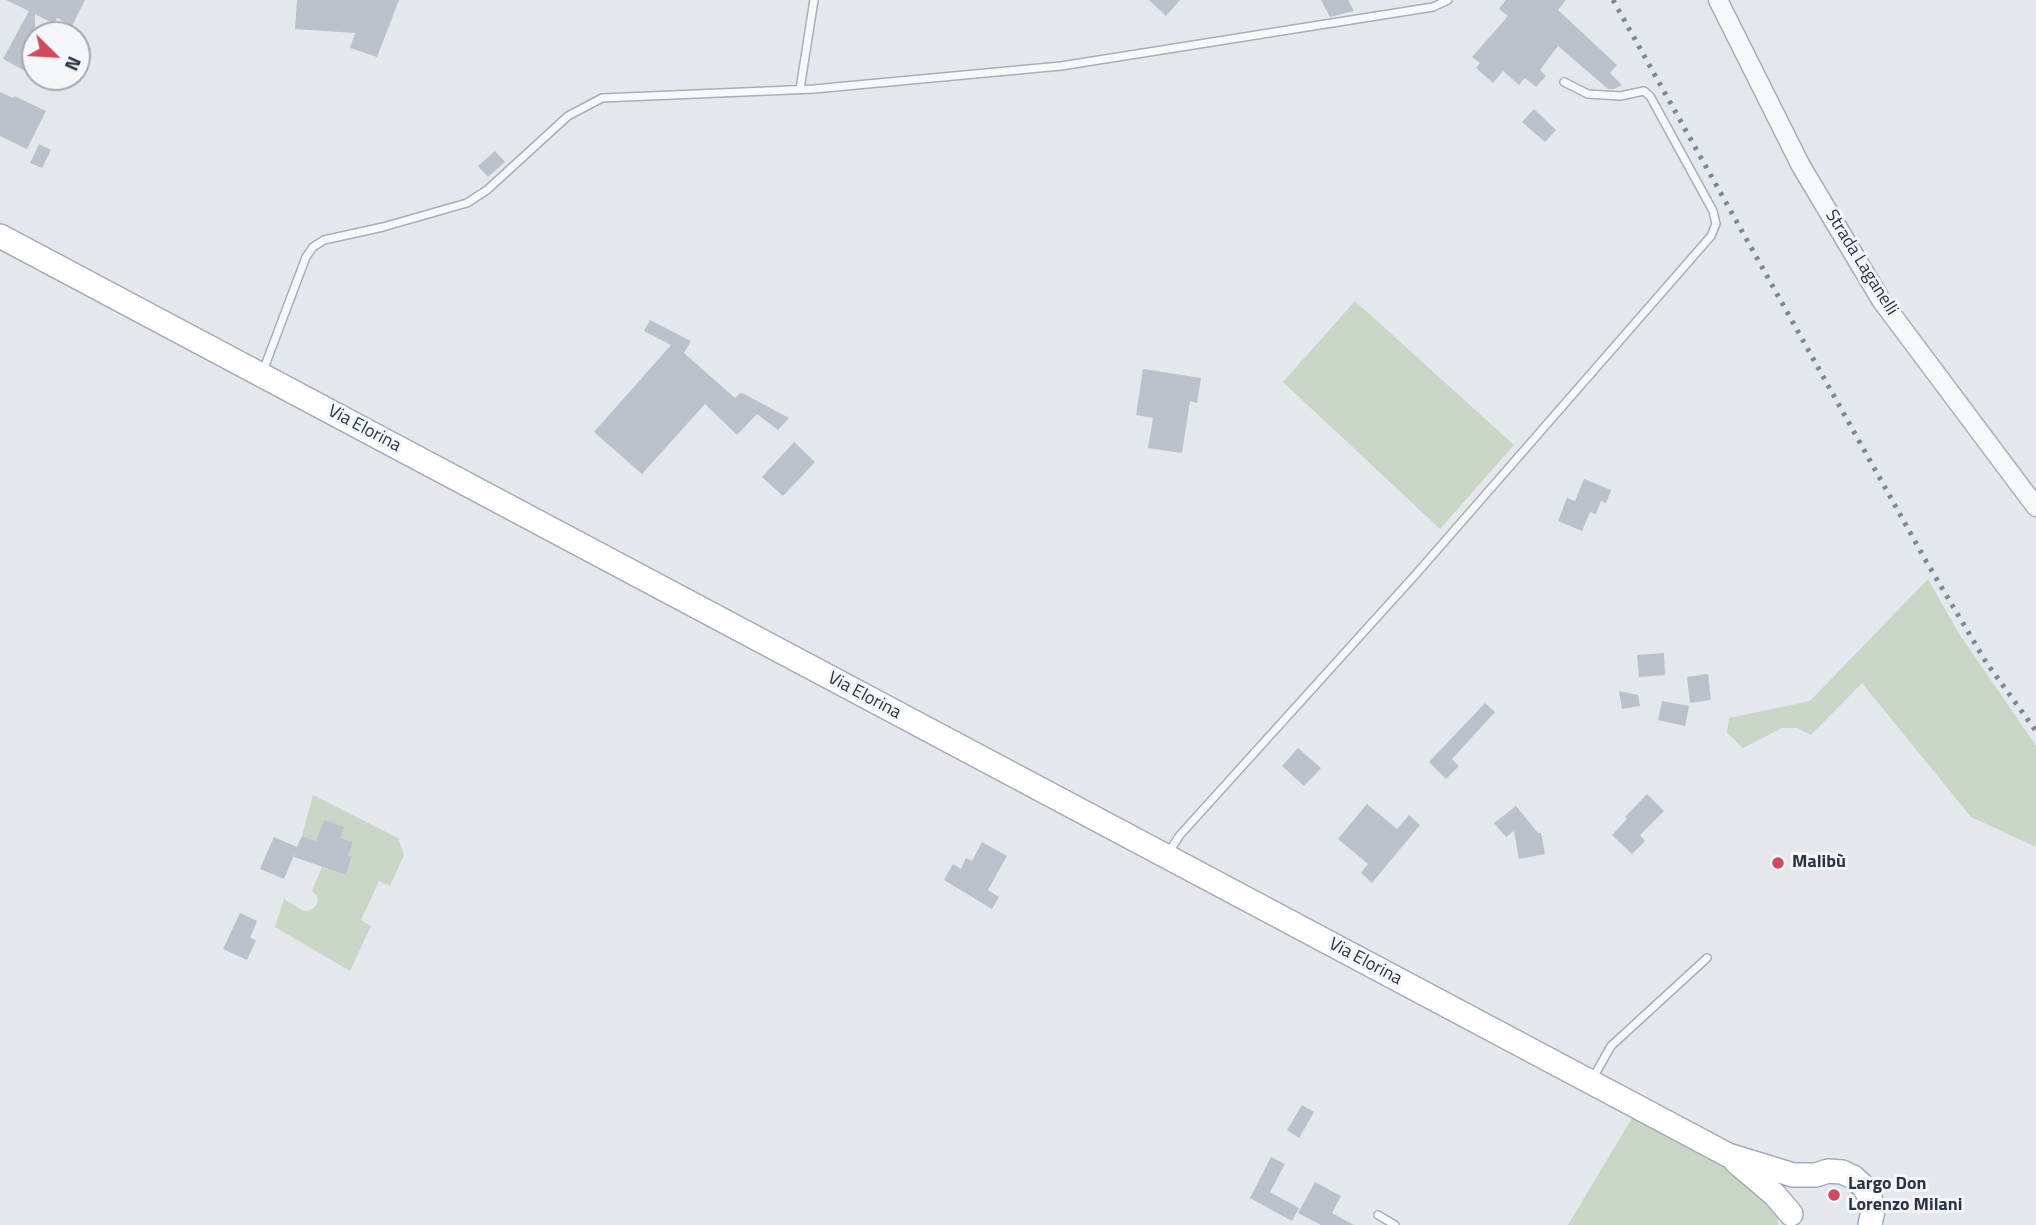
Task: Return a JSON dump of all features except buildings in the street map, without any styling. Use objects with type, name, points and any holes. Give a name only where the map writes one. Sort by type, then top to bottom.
[{"type":"main road","name":"Via Elorina","points":[[0,236],[1728,1155]]},
{"type":"main road","points":[[1728,1155],[1793,1175],[1816,1175]]},
{"type":"main road","points":[[1728,1155],[1775,1195],[1792,1221]]},
{"type":"main road","points":[[1792,1221],[1793,1202],[1798,1190],[1805,1181],[1828,1171],[1842,1172],[1863,1186],[1870,1197],[1875,1220]]},
{"type":"street","name":"Strada Laganelli","points":[[1718,0],[1801,166],[1881,300],[2036,506]]},
{"type":"lane","points":[[800,89],[814,0]]},
{"type":"lane","points":[[262,375],[306,257],[313,247],[324,240],[383,227],[467,203],[487,190],[568,116],[601,98],[800,89],[1062,66],[1433,7],[1448,0]]},
{"type":"lane","points":[[1166,856],[1180,835],[1417,573],[1711,236],[1716,224],[1713,211],[1650,96],[1644,91],[1620,96],[1597,96],[1564,82]]},
{"type":"lane","points":[[1591,1082],[1611,1046],[1707,958]]},
{"type":"lane","points":[[1378,1215],[1395,1225]]},
{"type":"green space","points":[[1355,301],[1514,445],[1440,529],[1283,382]]},
{"type":"green space","points":[[1928,579],[1958,632],[2036,746],[2036,847],[1971,817],[1862,683],[1811,735],[1797,728],[1782,728],[1743,748],[1727,733],[1729,718],[1810,701]]},
{"type":"green space","points":[[313,795],[398,838],[404,855],[390,886],[379,881],[361,920],[371,926],[350,971],[275,927],[284,899],[302,910],[314,908],[318,902],[312,891],[322,867],[346,875],[352,858],[348,856],[353,842],[340,838],[319,842],[302,836]]},
{"type":"green space","points":[[1632,1118],[1731,1170],[1777,1208],[1778,1225],[1568,1225]]},
{"type":"railway","points":[[1613,0],[1926,561],[1986,662],[2036,731]]},
{"type":"place","name":"Malibù","points":[[1778,863]]},
{"type":"place","name":"Largo Don Lorenzo Milani","points":[[1834,1195]]}]
